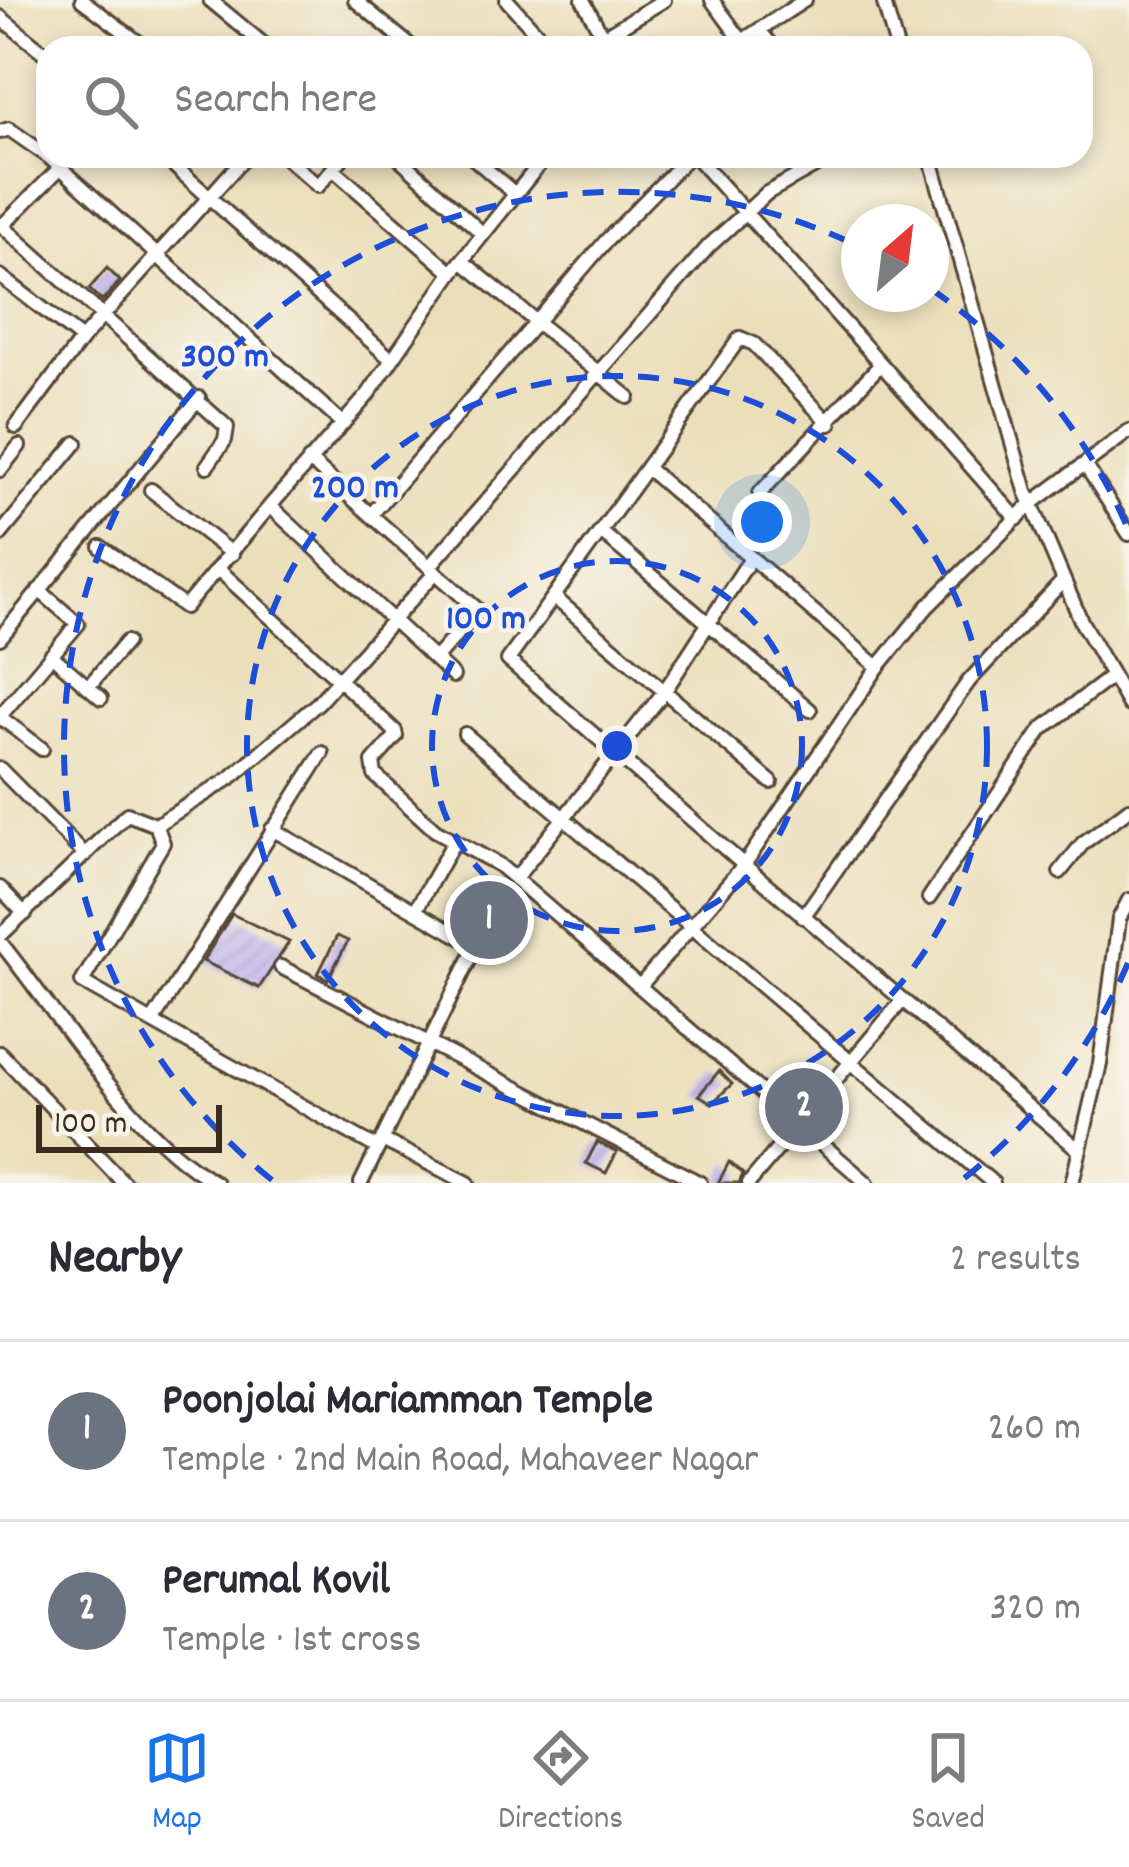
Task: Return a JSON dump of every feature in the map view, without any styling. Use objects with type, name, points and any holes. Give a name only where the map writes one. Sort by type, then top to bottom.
[{"type":"street","points":[[82,0],[130,36]]},
{"type":"street","points":[[211,0],[254,36]]},
{"type":"street","points":[[356,0],[399,36]]},
{"type":"street","points":[[508,0],[540,36]]},
{"type":"street","points":[[583,0],[602,36]]},
{"type":"street","points":[[615,36],[664,0]]},
{"type":"street","points":[[712,0],[732,36]]},
{"type":"street","points":[[750,36],[806,0]]},
{"type":"street","points":[[883,0],[894,36]]},
{"type":"street","points":[[0,16],[36,46]]},
{"type":"street","points":[[759,30],[764,36]]},
{"type":"street","points":[[0,132],[8,129],[36,149]]},
{"type":"street","points":[[176,168],[392,358]]},
{"type":"street","points":[[16,427],[82,339],[236,168]]},
{"type":"street","points":[[298,168],[318,186],[333,169],[452,272]]},
{"type":"street","points":[[410,168],[483,234]]},
{"type":"street","points":[[486,168],[515,194]]},
{"type":"street","points":[[101,547],[185,607],[343,424],[461,260],[536,168]]},
{"type":"street","points":[[371,515],[630,214],[679,168]]},
{"type":"street","points":[[703,168],[1017,519]]},
{"type":"street","points":[[156,825],[229,779],[339,680],[662,298],[744,212],[814,168]]},
{"type":"street","points":[[933,168],[1031,504],[1062,582],[1112,676],[1125,687],[1129,704]]},
{"type":"street","points":[[206,466],[228,433],[199,398],[1,225],[58,170],[343,424]]},
{"type":"street","points":[[461,260],[628,398]]},
{"type":"street","points":[[0,276],[82,339]]},
{"type":"street","points":[[830,424],[754,344],[740,338],[508,660],[1078,1150]]},
{"type":"street","points":[[760,494],[830,424],[880,364]]},
{"type":"street","points":[[0,638],[199,398]]},
{"type":"street","points":[[640,986],[744,865],[878,667],[927,607],[1031,504],[1129,431]]},
{"type":"street","points":[[0,535],[76,443]]},
{"type":"street","points":[[0,470],[19,446]]},
{"type":"street","points":[[309,460],[478,610],[435,659]]},
{"type":"street","points":[[1086,466],[1129,534]]},
{"type":"street","points":[[648,469],[878,667]]},
{"type":"street","points":[[151,490],[232,554]]},
{"type":"street","points":[[271,506],[453,676]]},
{"type":"street","points":[[601,532],[809,710]]},
{"type":"street","points":[[515,879],[664,692],[751,558]]},
{"type":"street","points":[[219,570],[395,730],[396,736],[373,762],[375,775],[435,830],[462,842],[515,879],[867,1183]]},
{"type":"street","points":[[803,917],[969,681],[1062,582]]},
{"type":"street","points":[[39,590],[78,625],[0,717],[42,748]]},
{"type":"street","points":[[555,598],[771,782]]},
{"type":"street","points":[[88,687],[126,642]]},
{"type":"street","points":[[51,655],[100,698]]},
{"type":"street","points":[[928,898],[1042,730],[1112,676]]},
{"type":"street","points":[[465,734],[993,1183]]},
{"type":"street","points":[[152,1022],[322,753]]},
{"type":"street","points":[[0,769],[85,855]]},
{"type":"street","points":[[1060,872],[1083,843],[1129,808]]},
{"type":"street","points":[[216,1183],[193,1170],[124,1099],[0,939],[127,814],[156,825],[164,843],[82,982],[380,1144],[468,1183]]},
{"type":"street","points":[[272,829],[476,946],[361,1183]]},
{"type":"street","points":[[415,910],[462,842]]},
{"type":"street","points":[[0,888],[25,914]]},
{"type":"street","points":[[1072,1183],[1100,1064],[1119,919],[1129,900]]},
{"type":"street","points":[[281,967],[700,1183]]},
{"type":"street","points":[[749,1183],[902,1001]]},
{"type":"street","points":[[0,1053],[124,1183]]},
{"type":"building","points":[[107,268],[120,281],[102,301],[89,289]]},
{"type":"building","points":[[490,897],[508,907],[489,942],[471,931]]},
{"type":"building","points":[[232,914],[289,942],[259,988],[203,961]]},
{"type":"building","points":[[337,936],[348,941],[328,979],[318,974]]},
{"type":"building","points":[[719,1071],[732,1084],[712,1103],[699,1095]]},
{"type":"building","points":[[597,1142],[617,1152],[606,1173],[586,1163]]},
{"type":"building","points":[[729,1162],[743,1174],[739,1183],[718,1183]]},
{"type":"place","name":"Poonjolai Mariamman Temple","points":[[489,920]]},
{"type":"place","name":"Perumal Kovil","points":[[804,1107]]}]
